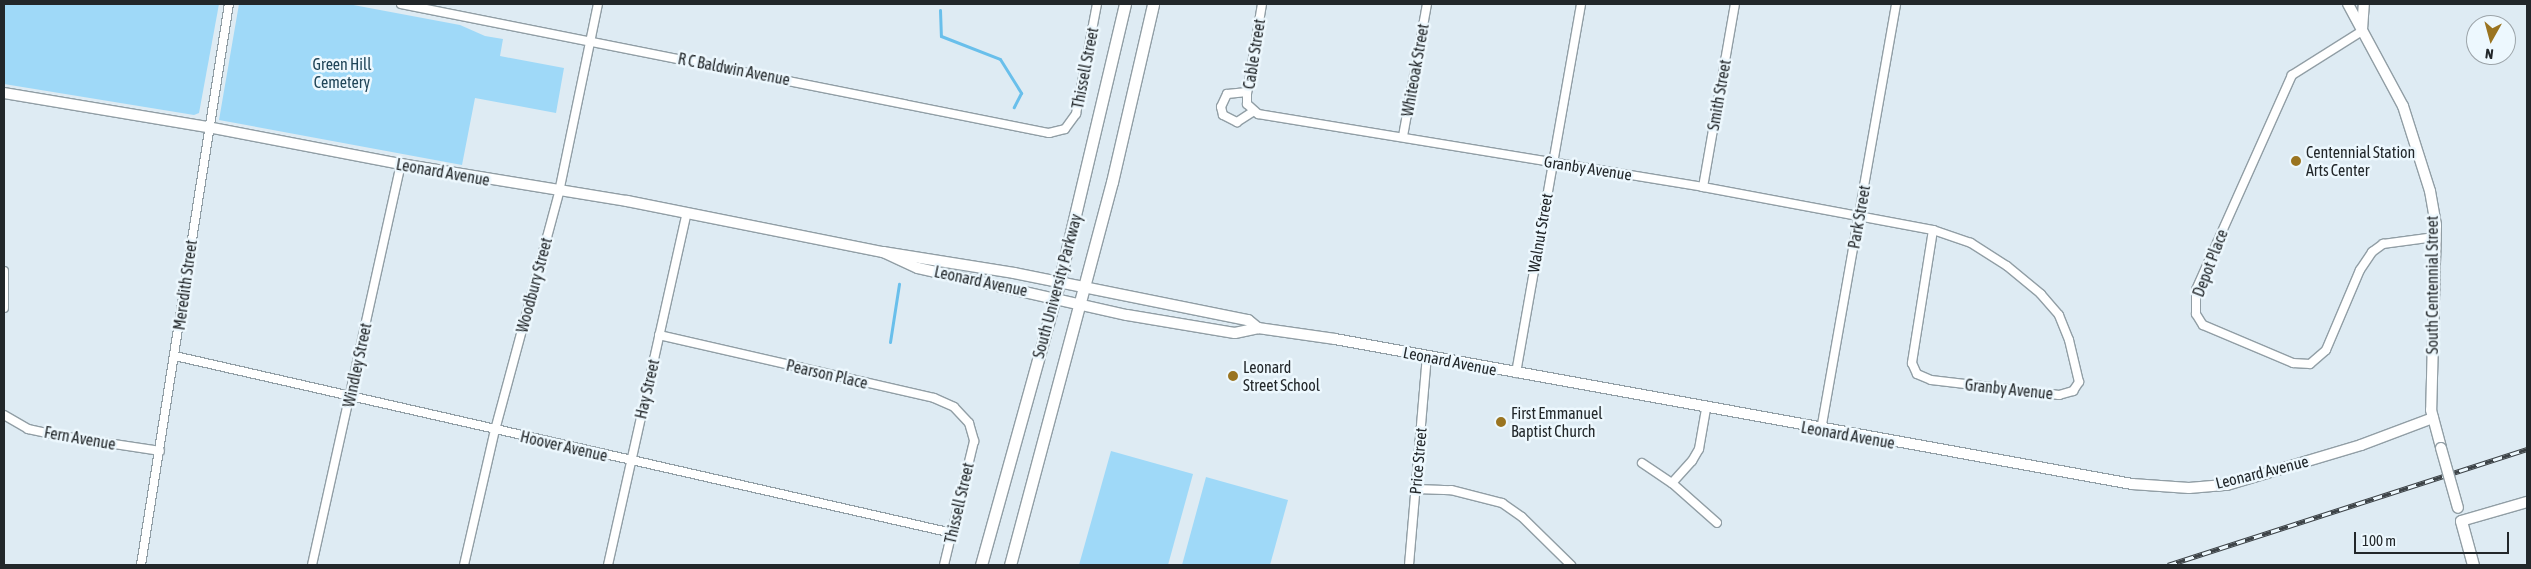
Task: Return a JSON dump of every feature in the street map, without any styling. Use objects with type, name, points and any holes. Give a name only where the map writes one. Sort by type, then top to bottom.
[{"type":"main road","name":"South University Parkway","points":[[981,565],[1059,283],[1124,4]]},
{"type":"main road","name":"South University Parkway","points":[[1010,565],[1112,182],[1153,4]]},
{"type":"main road","points":[[2461,521],[2474,565]]},
{"type":"street","name":"Meredith Street","points":[[141,565],[175,356],[208,126],[230,4]]},
{"type":"street","name":"R C Baldwin Avenue","points":[[401,4],[591,40],[1049,133],[1066,129]]},
{"type":"street","name":"Woodbury Street","points":[[464,565],[495,430],[559,192],[598,4]]},
{"type":"street","name":"Thissell Street","points":[[1066,129],[1076,114],[1098,4]]},
{"type":"street","name":"Cable Street","points":[[1254,111],[1247,104],[1247,92],[1262,4]]},
{"type":"street","name":"Whiteoak Street","points":[[1403,136],[1427,4]]},
{"type":"street","name":"Walnut Street","points":[[1516,373],[1581,4]]},
{"type":"street","name":"Smith Street","points":[[1703,187],[1735,4]]},
{"type":"street","name":"Park Street","points":[[1821,430],[1896,4]]},
{"type":"street","name":"South Centennial Street","points":[[2348,4],[2402,106],[2414,134],[2430,191],[2435,237],[2431,390],[2433,418],[2461,521]]},
{"type":"street","points":[[2362,31],[2364,4]]},
{"type":"street","name":"Depot Place","points":[[2362,31],[2292,75],[2196,290],[2196,314],[2203,325],[2293,363],[2310,364],[2326,350],[2360,270],[2372,252],[2383,244],[2435,237]]},
{"type":"street","points":[[1247,92],[1227,94],[1221,107],[1223,115],[1237,122],[1254,111]]},
{"type":"street","name":"Leonard Avenue","points":[[4,93],[208,126],[401,164],[687,213],[883,252],[1059,283],[1248,320],[1258,328]]},
{"type":"street","name":"Granby Avenue","points":[[1254,111],[1703,187],[1933,230],[1971,243],[2008,266],[2041,294],[2059,315],[2069,340],[2080,382],[2073,391],[2060,395],[1931,380],[1917,374],[1913,354],[1933,230]]},
{"type":"street","name":"Windley Street","points":[[312,565],[401,164]]},
{"type":"street","name":"Hay Street","points":[[608,565],[687,213]]},
{"type":"street","name":"Leonard Avenue","points":[[883,252],[918,268],[1055,297],[1078,305],[1235,333],[1258,328],[1427,356],[1821,430],[2132,484],[2189,488],[2227,485],[2361,445],[2433,418]]},
{"type":"street","points":[[4,272],[4,308]]},
{"type":"street","name":"Pearson Place","points":[[659,335],[940,400],[962,414],[973,431],[974,441]]},
{"type":"street","name":"Hoover Avenue","points":[[175,356],[350,398],[952,533]]},
{"type":"street","name":"Price Street","points":[[1409,565],[1427,356]]},
{"type":"street","points":[[1672,483],[1692,461],[1699,449],[1706,409]]},
{"type":"street","name":"Fern Avenue","points":[[4,415],[28,428],[61,436],[160,451]]},
{"type":"street","name":"Thissell Street","points":[[944,565],[974,441]]},
{"type":"street","points":[[1642,463],[1672,483],[1717,523]]},
{"type":"street","points":[[1416,489],[1451,490],[1502,504],[1522,516],[1571,565]]},
{"type":"street","points":[[2461,521],[2527,502]]},
{"type":"green space","points":[[4,4],[219,4],[199,113],[194,115],[4,84]]},
{"type":"green space","name":"Green Hill Cemetery","points":[[239,4],[348,4],[460,25],[485,36],[503,39],[500,56],[564,68],[556,113],[475,98],[462,165],[219,120]]},
{"type":"green space","points":[[1111,451],[1193,474],[1168,565],[1079,565]]},
{"type":"green space","points":[[1206,477],[1288,500],[1270,565],[1182,565]]},
{"type":"waterway","points":[[940,10],[941,36],[1000,59],[1021,93],[1014,107]]},
{"type":"waterway","points":[[890,342],[899,284]]},
{"type":"railway","points":[[2168,565],[2527,449]]},
{"type":"place","name":"Centennial Station Arts Center","points":[[2296,161]]},
{"type":"place","name":"Leonard Street School","points":[[1233,376]]},
{"type":"place","name":"First Emmanuel Baptist Church","points":[[1501,422]]}]
